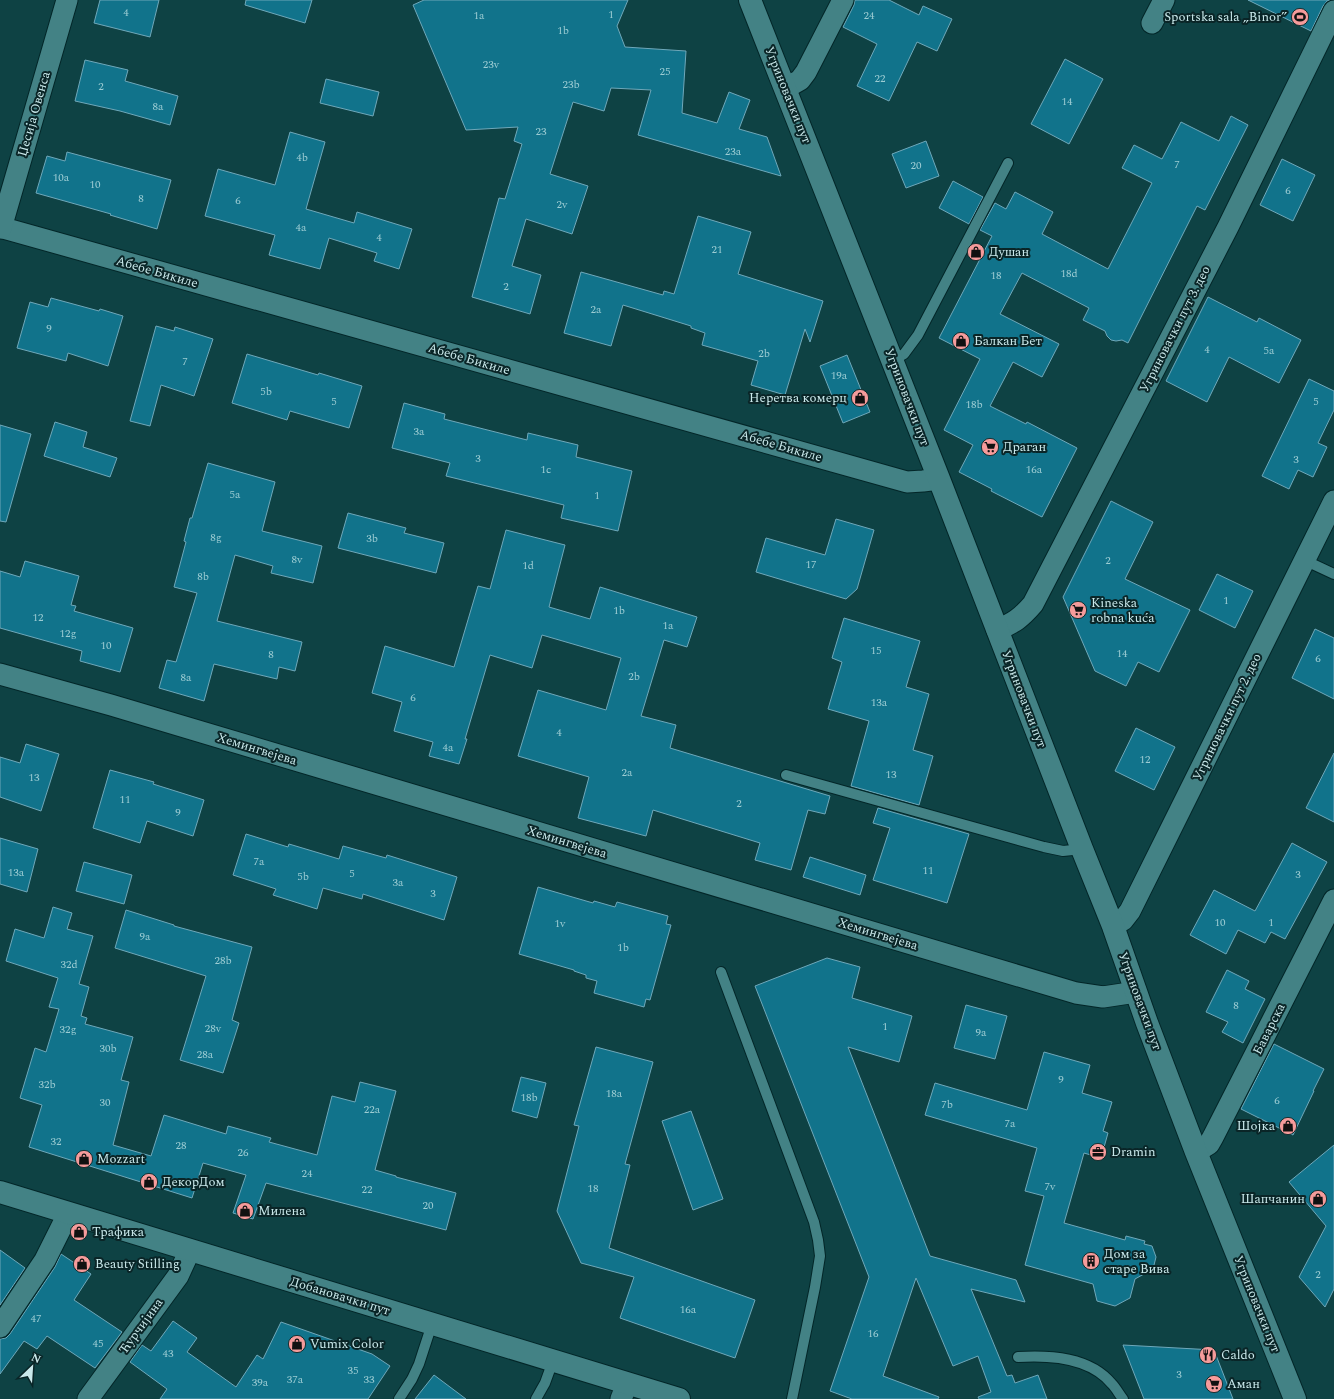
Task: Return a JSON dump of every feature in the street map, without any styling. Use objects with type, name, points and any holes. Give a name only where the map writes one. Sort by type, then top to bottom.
[{"type":"street","name":"Џесија Овенса","points":[[1,228],[67,0]]},
{"type":"street","name":"Угриновачки пут","points":[[750,0],[893,360],[1113,926],[1196,1152],[1296,1399]]},
{"type":"street","points":[[786,88],[800,80],[806,72],[843,0]]},
{"type":"street","points":[[1152,23],[1164,0]]},
{"type":"street","name":"Угриновачки пут 3. део","points":[[997,630],[1013,623],[1023,616],[1033,604],[1228,227],[1334,11]]},
{"type":"street","name":"Абебе Бикиле","points":[[1,228],[907,482],[923,482],[939,478]]},
{"type":"street","name":"Угриновачки пут 2. део","points":[[1113,926],[1123,920],[1130,911],[1334,501]]},
{"type":"street","name":"Хемингвејева","points":[[0,674],[111,705],[1076,993],[1103,996],[1136,992]]},
{"type":"street","name":"Баварска","points":[[1196,1152],[1209,1144],[1213,1137],[1334,900]]},
{"type":"street","name":"Добановачки пут","points":[[0,1192],[553,1361],[624,1391],[680,1399]]},
{"type":"street","points":[[0,1327],[45,1260],[68,1214]]},
{"type":"street","name":"Ћурчијина","points":[[88,1399],[178,1276],[190,1250]]},
{"type":"lane","points":[[893,360],[904,354],[918,335],[1008,163]]},
{"type":"lane","points":[[1304,560],[1334,574]]},
{"type":"lane","points":[[786,775],[1044,847],[1063,851],[1082,849]]},
{"type":"lane","points":[[721,972],[814,1222],[818,1240],[820,1256],[815,1287],[792,1399]]},
{"type":"lane","points":[[399,1399],[412,1379],[419,1364],[432,1324]]},
{"type":"lane","points":[[1018,1357],[1037,1356],[1058,1358],[1074,1361],[1088,1366],[1101,1373],[1112,1384],[1123,1399]]},
{"type":"lane","points":[[536,1399],[545,1384],[553,1361]]},
{"type":"building","points":[[100,0],[159,0],[150,37],[94,23]]},
{"type":"building","points":[[246,0],[312,0],[305,23],[245,5]]},
{"type":"building","points":[[424,0],[628,0],[617,26],[625,47],[686,51],[682,113],[717,123],[729,92],[750,100],[739,129],[767,137],[781,176],[638,135],[651,90],[611,88],[604,111],[573,102],[550,174],[588,186],[572,234],[526,219],[512,266],[541,275],[530,314],[472,297],[499,198],[505,199],[522,144],[514,141],[518,127],[466,130],[413,5]]},
{"type":"building","points":[[855,0],[889,0],[919,15],[923,6],[952,19],[937,51],[917,42],[889,101],[857,86],[877,44],[843,27]]},
{"type":"building","name":"Sportska sala „Binor”","points":[[1248,0],[1330,0],[1323,6],[1311,31]]},
{"type":"building","points":[[1065,59],[1103,79],[1069,144],[1031,124]]},
{"type":"building","points":[[85,60],[128,70],[125,81],[178,96],[170,125],[120,111],[75,101]]},
{"type":"building","points":[[326,79],[379,92],[373,116],[320,103]]},
{"type":"building","points":[[1231,116],[1248,125],[1205,210],[1197,206],[1128,343],[1122,340],[1111,340],[1105,331],[1083,320],[1089,308],[1022,273],[1000,314],[1059,344],[1042,377],[1013,362],[990,406],[1026,424],[1027,422],[1077,448],[1042,517],[991,491],[992,489],[959,472],[973,445],[944,430],[980,359],[939,338],[992,236],[980,230],[995,203],[1006,209],[1015,192],[1053,212],[1042,234],[1108,269],[1152,183],[1122,168],[1134,145],[1162,159],[1181,122],[1219,141]]},
{"type":"building","points":[[290,132],[325,142],[306,209],[354,223],[357,212],[412,229],[399,269],[374,261],[377,253],[329,238],[320,269],[269,255],[275,235],[205,216],[218,169],[275,185]]},
{"type":"building","points":[[926,141],[939,176],[906,188],[892,154]]},
{"type":"building","points":[[67,152],[171,180],[157,229],[110,215],[111,214],[36,193],[47,156],[65,161]]},
{"type":"building","points":[[1282,159],[1315,175],[1293,221],[1260,205]]},
{"type":"building","points":[[953,181],[983,197],[969,224],[939,208]]},
{"type":"building","points":[[698,216],[751,232],[738,274],[823,301],[810,342],[805,329],[785,395],[751,385],[758,361],[702,345],[705,333],[691,328],[691,326],[623,305],[611,346],[564,333],[581,272],[663,295],[664,291],[674,294]]},
{"type":"building","points":[[1208,297],[1257,322],[1259,318],[1301,340],[1279,383],[1229,357],[1207,402],[1166,381]]},
{"type":"building","points":[[51,298],[99,311],[100,309],[123,316],[108,366],[68,353],[66,361],[17,348],[30,302],[48,307]]},
{"type":"building","points":[[156,326],[174,331],[175,327],[213,339],[194,396],[161,385],[150,426],[130,421]]},
{"type":"building","points":[[247,354],[362,386],[349,428],[290,411],[287,420],[232,403]]},
{"type":"building","points":[[847,355],[870,412],[843,423],[820,366]]},
{"type":"building","points":[[1309,379],[1334,391],[1334,410],[1318,443],[1327,447],[1313,477],[1298,470],[1289,489],[1262,476]]},
{"type":"building","points":[[404,403],[445,414],[444,419],[527,440],[528,433],[578,445],[576,457],[632,471],[618,531],[561,518],[564,505],[446,476],[450,463],[392,448]]},
{"type":"building","points":[[55,422],[87,432],[83,447],[117,458],[110,477],[44,456]]},
{"type":"building","points":[[0,425],[31,434],[6,522],[0,521]]},
{"type":"building","points":[[208,463],[275,482],[262,531],[322,546],[313,583],[271,573],[273,566],[235,555],[217,621],[302,642],[295,671],[279,667],[277,679],[214,664],[204,701],[159,688],[167,660],[176,662],[197,593],[174,587],[186,542],[184,541],[190,518],[192,518]]},
{"type":"building","points":[[1111,501],[1153,522],[1125,579],[1190,610],[1159,672],[1138,662],[1126,686],[1095,671],[1063,597]]},
{"type":"building","points":[[348,513],[406,528],[404,533],[444,543],[436,573],[338,548]]},
{"type":"building","points":[[836,519],[874,530],[857,589],[846,599],[756,572],[766,538],[825,555]]},
{"type":"building","points":[[506,530],[565,545],[549,607],[590,619],[600,587],[697,617],[687,647],[664,640],[641,716],[676,725],[670,748],[830,796],[825,814],[808,810],[791,870],[755,860],[760,843],[653,810],[646,836],[578,818],[589,777],[518,756],[538,690],[606,710],[621,658],[542,635],[532,668],[490,655],[459,764],[429,756],[433,742],[394,731],[402,702],[372,693],[385,646],[454,667],[478,586],[490,589]]},
{"type":"building","points":[[25,561],[79,576],[71,605],[76,606],[74,611],[133,628],[120,672],[80,661],[82,651],[0,628],[0,571],[20,577]]},
{"type":"building","points":[[1217,574],[1253,591],[1235,628],[1199,610]]},
{"type":"building","points":[[844,618],[920,641],[906,687],[929,694],[913,750],[933,756],[919,805],[851,786],[869,721],[828,709],[842,662],[832,658]]},
{"type":"building","points":[[1315,629],[1334,638],[1334,699],[1292,678]]},
{"type":"building","points":[[1136,728],[1175,747],[1154,790],[1115,771]]},
{"type":"building","points":[[26,744],[59,754],[41,811],[0,797],[0,757],[20,763]]},
{"type":"building","points":[[1334,753],[1334,822],[1306,808]]},
{"type":"building","points":[[110,770],[154,782],[153,784],[204,800],[193,836],[147,821],[140,843],[93,828]]},
{"type":"building","points":[[878,808],[969,834],[947,903],[873,880],[890,828],[873,823]]},
{"type":"building","points":[[246,834],[288,847],[289,844],[339,859],[343,846],[386,858],[387,855],[457,877],[444,920],[363,894],[362,899],[323,888],[317,909],[273,895],[276,889],[233,875]]},
{"type":"building","points":[[0,838],[38,849],[27,892],[0,884]]},
{"type":"building","points":[[1292,843],[1327,862],[1285,939],[1271,932],[1265,943],[1238,930],[1226,954],[1190,935],[1214,890],[1255,911]]},
{"type":"building","points":[[810,857],[866,875],[860,895],[803,877]]},
{"type":"building","points":[[84,862],[132,875],[124,904],[76,891]]},
{"type":"building","points":[[538,887],[593,903],[594,901],[615,907],[617,902],[668,916],[666,924],[671,925],[650,1000],[646,999],[644,1007],[594,993],[597,981],[586,978],[586,975],[519,954]]},
{"type":"building","points":[[53,907],[72,913],[67,929],[93,936],[79,984],[89,987],[81,1016],[87,1018],[85,1024],[133,1037],[121,1080],[129,1082],[113,1145],[151,1156],[164,1115],[226,1134],[228,1126],[271,1138],[269,1142],[317,1155],[332,1096],[355,1102],[360,1082],[396,1091],[375,1170],[456,1193],[446,1230],[266,1183],[253,1219],[233,1213],[246,1175],[203,1163],[192,1198],[29,1147],[42,1105],[20,1098],[35,1048],[46,1052],[59,1009],[49,1007],[58,978],[6,961],[15,929],[44,938]]},
{"type":"building","points":[[126,910],[174,926],[252,947],[232,1020],[239,1023],[223,1073],[180,1060],[206,976],[115,948]]},
{"type":"building","points":[[827,958],[860,967],[852,998],[912,1016],[899,1062],[848,1047],[930,1256],[1016,1280],[1025,1302],[971,1289],[1007,1376],[1012,1375],[1015,1383],[1038,1375],[1047,1399],[979,1399],[978,1397],[991,1392],[978,1356],[953,1366],[916,1278],[883,1376],[939,1397],[938,1399],[852,1399],[830,1391],[869,1277],[755,986]]},
{"type":"building","points":[[1227,970],[1249,981],[1245,989],[1265,999],[1243,1043],[1222,1032],[1228,1022],[1206,1012]]},
{"type":"building","points":[[966,1005],[1007,1016],[995,1059],[954,1048]]},
{"type":"building","points":[[1274,1044],[1324,1069],[1293,1135],[1241,1109]]},
{"type":"building","points":[[596,1047],[653,1062],[625,1164],[630,1165],[609,1248],[755,1300],[735,1358],[620,1318],[634,1277],[581,1263],[557,1211],[579,1126],[574,1125]]},
{"type":"building","points":[[1044,1052],[1090,1065],[1082,1093],[1112,1102],[1103,1131],[1108,1133],[1101,1158],[1084,1153],[1064,1223],[1125,1240],[1126,1236],[1145,1241],[1144,1244],[1152,1246],[1156,1257],[1153,1269],[1135,1279],[1130,1298],[1115,1306],[1097,1301],[1093,1284],[1025,1265],[1044,1196],[1025,1191],[1037,1148],[925,1115],[935,1083],[1027,1110]]},
{"type":"building","points":[[521,1077],[546,1083],[537,1118],[512,1111]]},
{"type":"building","points":[[691,1111],[723,1199],[693,1210],[662,1121]]},
{"type":"building","points":[[1334,1145],[1334,1289],[1325,1307],[1299,1277],[1326,1226],[1289,1182]]},
{"type":"building","points":[[0,1250],[25,1268],[0,1305]]},
{"type":"building","points":[[61,1254],[91,1274],[74,1300],[122,1332],[95,1368],[47,1336],[37,1349],[24,1341],[0,1374],[0,1339],[6,1338],[10,1334],[55,1267]]},
{"type":"building","points":[[173,1321],[197,1338],[187,1352],[236,1387],[257,1355],[263,1359],[281,1322],[372,1354],[390,1366],[368,1399],[160,1399],[167,1389],[130,1362],[142,1345],[151,1351]]},
{"type":"building","points":[[1123,1345],[1214,1350],[1233,1399],[1144,1399]]},
{"type":"building","points":[[434,1375],[466,1399],[415,1399]]},
{"type":"place","name":"Sportska sala „Binor”","points":[[1300,17]]},
{"type":"place","name":"Душан","points":[[976,252]]},
{"type":"place","name":"Балкан Бет","points":[[961,341]]},
{"type":"place","name":"Неретва комерц","points":[[860,398]]},
{"type":"place","name":"Драган","points":[[990,447]]},
{"type":"place","name":"Kineska robna kuća","points":[[1078,610]]},
{"type":"place","name":"Шојка","points":[[1288,1126]]},
{"type":"place","name":"Dramin","points":[[1098,1152]]},
{"type":"place","name":"Mozzart","points":[[84,1159]]},
{"type":"place","name":"ДекорДом","points":[[149,1182]]},
{"type":"place","name":"Шапчанин","points":[[1318,1199]]},
{"type":"place","name":"Милена","points":[[245,1211]]},
{"type":"place","name":"Трафика","points":[[79,1232]]},
{"type":"place","name":"Дом за старе Вива","points":[[1091,1261]]},
{"type":"place","name":"Beauty Stilling","points":[[82,1264]]},
{"type":"place","name":"Vumix Color","points":[[297,1344]]},
{"type":"place","name":"Caldo","points":[[1208,1355]]},
{"type":"place","name":"Аман","points":[[1214,1384]]}]
